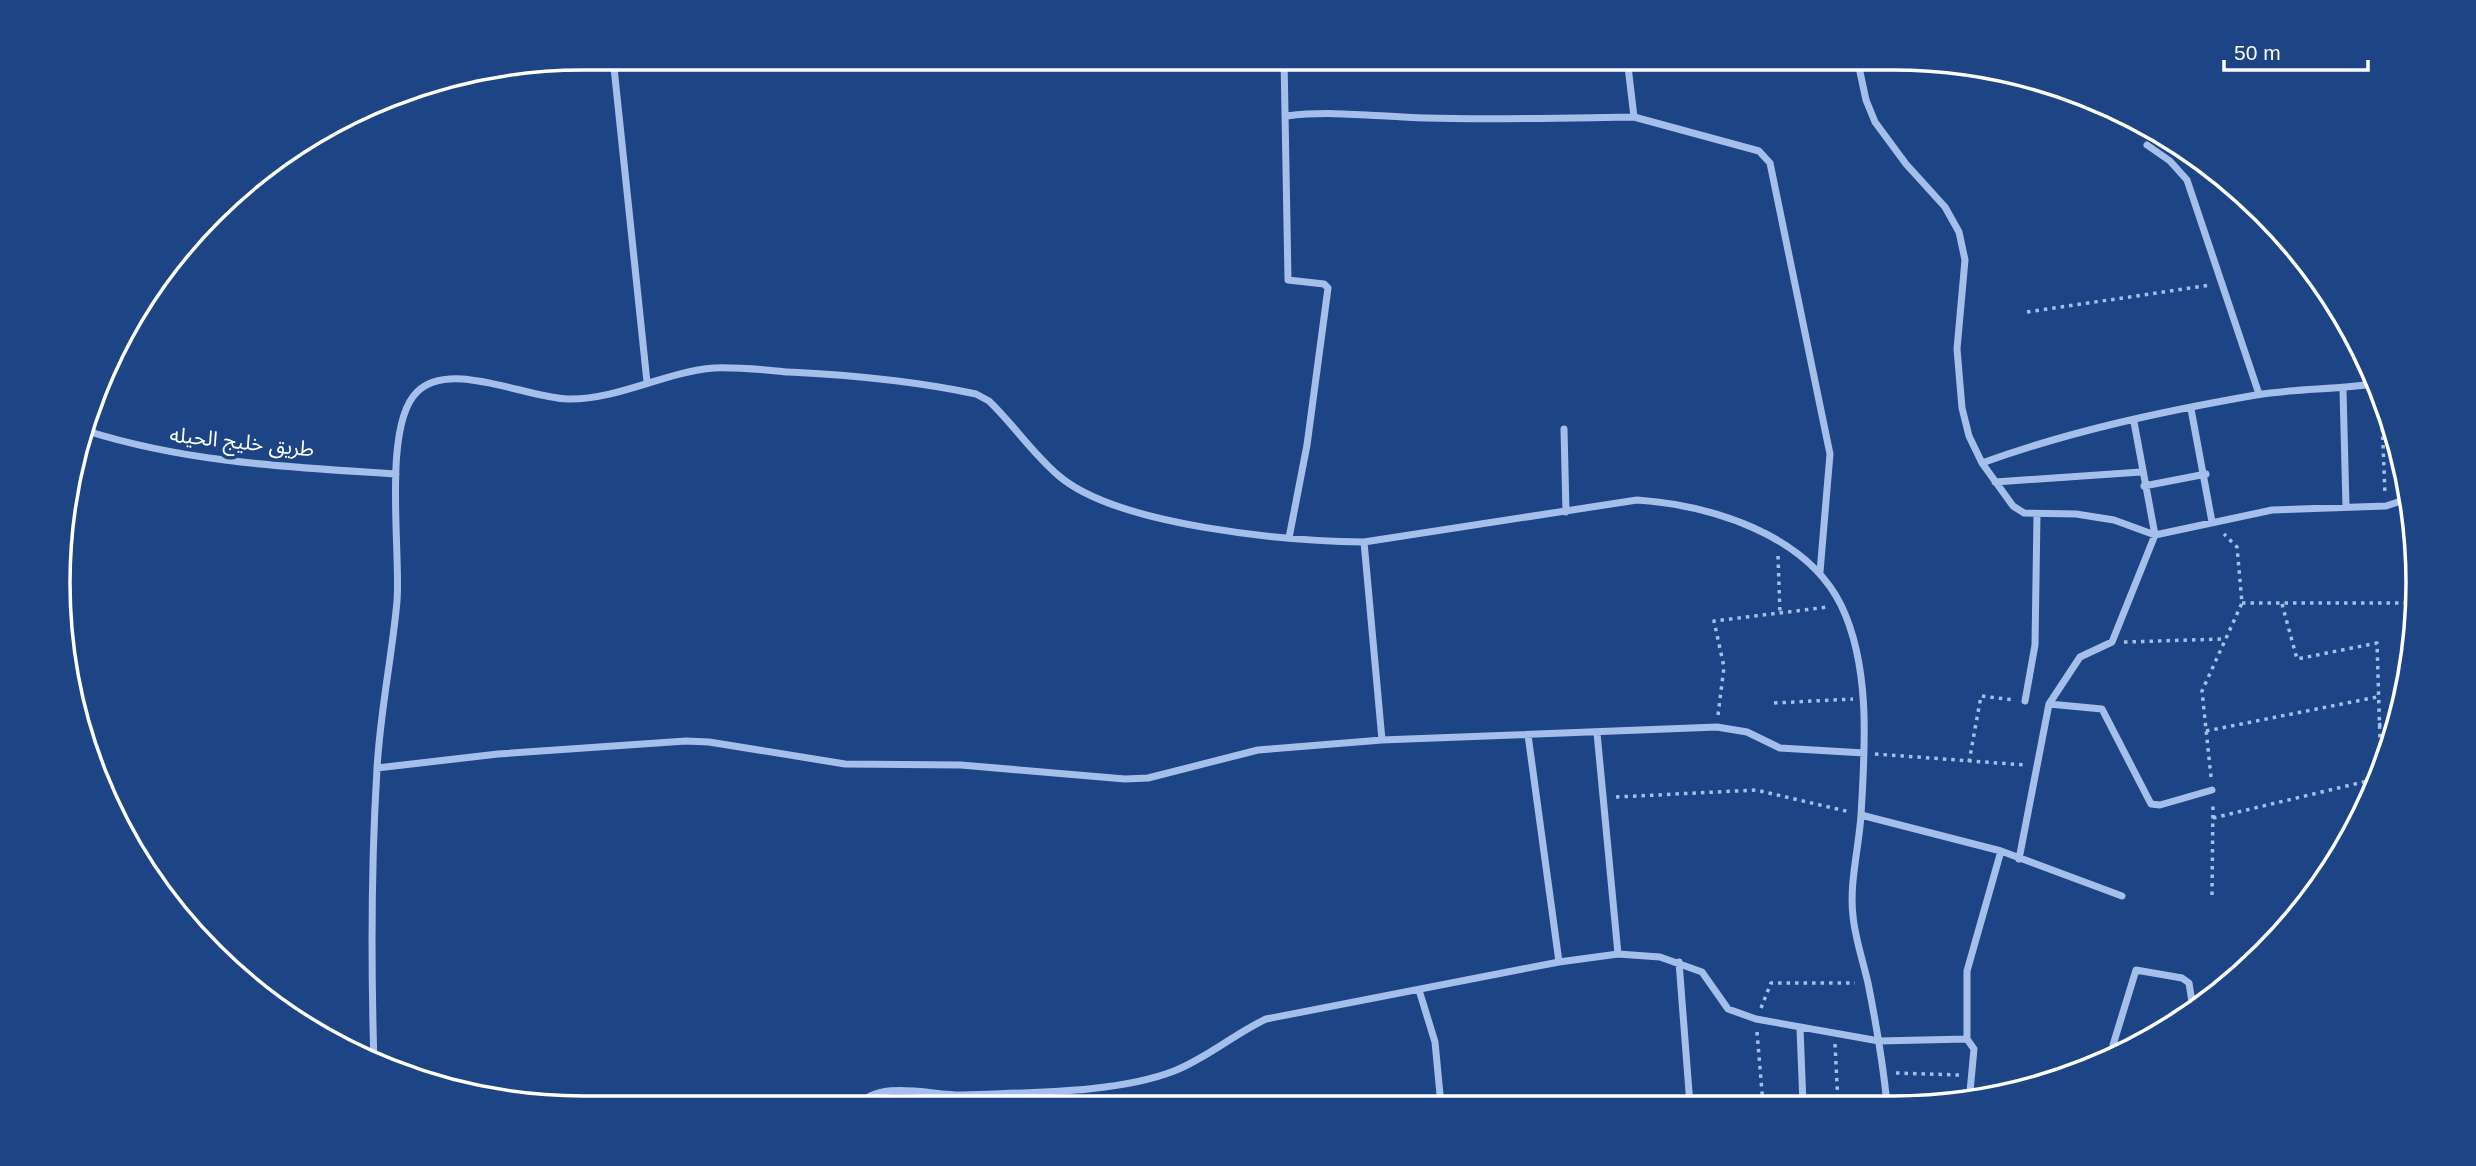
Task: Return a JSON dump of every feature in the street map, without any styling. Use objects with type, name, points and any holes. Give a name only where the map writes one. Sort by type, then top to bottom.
[{"type":"street","points":[[613,70],[647,382]]},
{"type":"street","points":[[1285,70],[1288,280],[1324,284],[1328,288],[1307,445],[1289,538]]},
{"type":"street","points":[[1628,70],[1634,117]]},
{"type":"street","points":[[1860,70],[1866,100],[1875,122],[1906,164],[1945,207],[1959,232],[1965,260],[1957,348],[1962,408],[1969,436],[1982,463],[2013,506],[2024,513],[2076,514],[2114,520],[2155,535],[2272,510],[2386,506],[2399,502]]},
{"type":"street","points":[[1287,116],[1334,112],[1379,117],[1472,119],[1634,117],[1759,151],[1770,163],[1830,454],[1820,572]]},
{"type":"street","points":[[2147,145],[2170,161],[2187,180],[2259,394]]},
{"type":"street","points":[[374,1051],[377,768],[397,599],[396,474],[405,413],[416,392],[434,380],[457,377],[542,397],[570,399],[613,394],[647,382],[713,368],[826,374],[976,394],[989,401],[1059,476],[1091,497],[1203,527],[1289,538],[1364,542],[1637,500],[1682,503],[1728,517],[1777,540],[1820,572],[1841,606],[1855,653],[1862,699],[1864,753],[1852,914],[1879,1041],[1886,1096]]},
{"type":"street","points":[[1982,463],[2051,438],[2259,394],[2343,390],[2366,385]]},
{"type":"street","points":[[2343,390],[2346,507]]},
{"type":"street","points":[[2191,409],[2206,474],[2212,523]]},
{"type":"street","points":[[2019,859],[2049,704],[2080,657],[2112,642],[2155,535],[2141,472],[2134,422]]},
{"type":"street","points":[[1564,429],[1566,512]]},
{"type":"street","name":"طريق خليج الحيله","points":[[93,432],[142,448],[246,463],[396,474]]},
{"type":"street","points":[[1995,482],[2141,472]]},
{"type":"street","points":[[2144,486],[2206,474]]},
{"type":"street","points":[[2025,701],[2035,645],[2037,514]]},
{"type":"street","points":[[1364,542],[1382,740]]},
{"type":"street","points":[[2049,704],[2102,709],[2151,804],[2160,805],[2212,790]]},
{"type":"street","points":[[377,768],[498,754],[686,741],[709,742],[845,764],[961,765],[1148,778],[1258,750],[1382,740],[1717,727],[1747,732],[1780,748],[1864,753]]},
{"type":"street","points":[[1597,733],[1618,954]]},
{"type":"street","points":[[1528,735],[1559,962]]},
{"type":"street","points":[[1861,815],[2001,851],[2122,896]]},
{"type":"street","points":[[1970,1090],[1974,1049],[1967,1039],[1967,971],[2001,851]]},
{"type":"street","points":[[874,1096],[898,1090],[940,1095],[1045,1092],[1137,1081],[1173,1071],[1209,1054],[1237,1033],[1266,1019],[1559,962],[1618,954],[1679,962],[1702,972],[1728,1009],[1756,1019],[1879,1041],[1967,1039]]},
{"type":"street","points":[[1679,962],[1689,1096]]},
{"type":"street","points":[[2113,1045],[2136,970],[2182,978],[2189,983],[2192,1000]]},
{"type":"street","points":[[1419,990],[1439,1065],[1441,1096]]},
{"type":"street","points":[[1800,1028],[1803,1096]]},
{"type":"path","points":[[2027,312],[2224,284]]},
{"type":"path","points":[[2383,430],[2386,506]]},
{"type":"path","points":[[2212,523],[2237,547],[2242,603],[2202,691],[2212,790],[2212,895]]},
{"type":"path","points":[[1777,540],[1780,614]]},
{"type":"path","points":[[2242,603],[2405,603]]},
{"type":"path","points":[[2282,604],[2297,659],[2377,643],[2379,747]]},
{"type":"path","points":[[1717,727],[1724,667],[1714,621],[1841,606]]},
{"type":"path","points":[[2112,642],[2224,639]]},
{"type":"path","points":[[1969,762],[1981,696],[2025,701]]},
{"type":"path","points":[[2206,731],[2377,697]]},
{"type":"path","points":[[1774,703],[1862,699]]},
{"type":"path","points":[[2378,725],[2387,723]]},
{"type":"path","points":[[1864,753],[2038,765]]},
{"type":"path","points":[[2213,818],[2367,780]]},
{"type":"path","points":[[1603,798],[1755,790],[1861,815]]},
{"type":"path","points":[[1762,1096],[1756,1019],[1771,983],[1868,983]]},
{"type":"path","points":[[1835,1035],[1838,1096]]},
{"type":"path","points":[[1884,1073],[1971,1075]]}]
